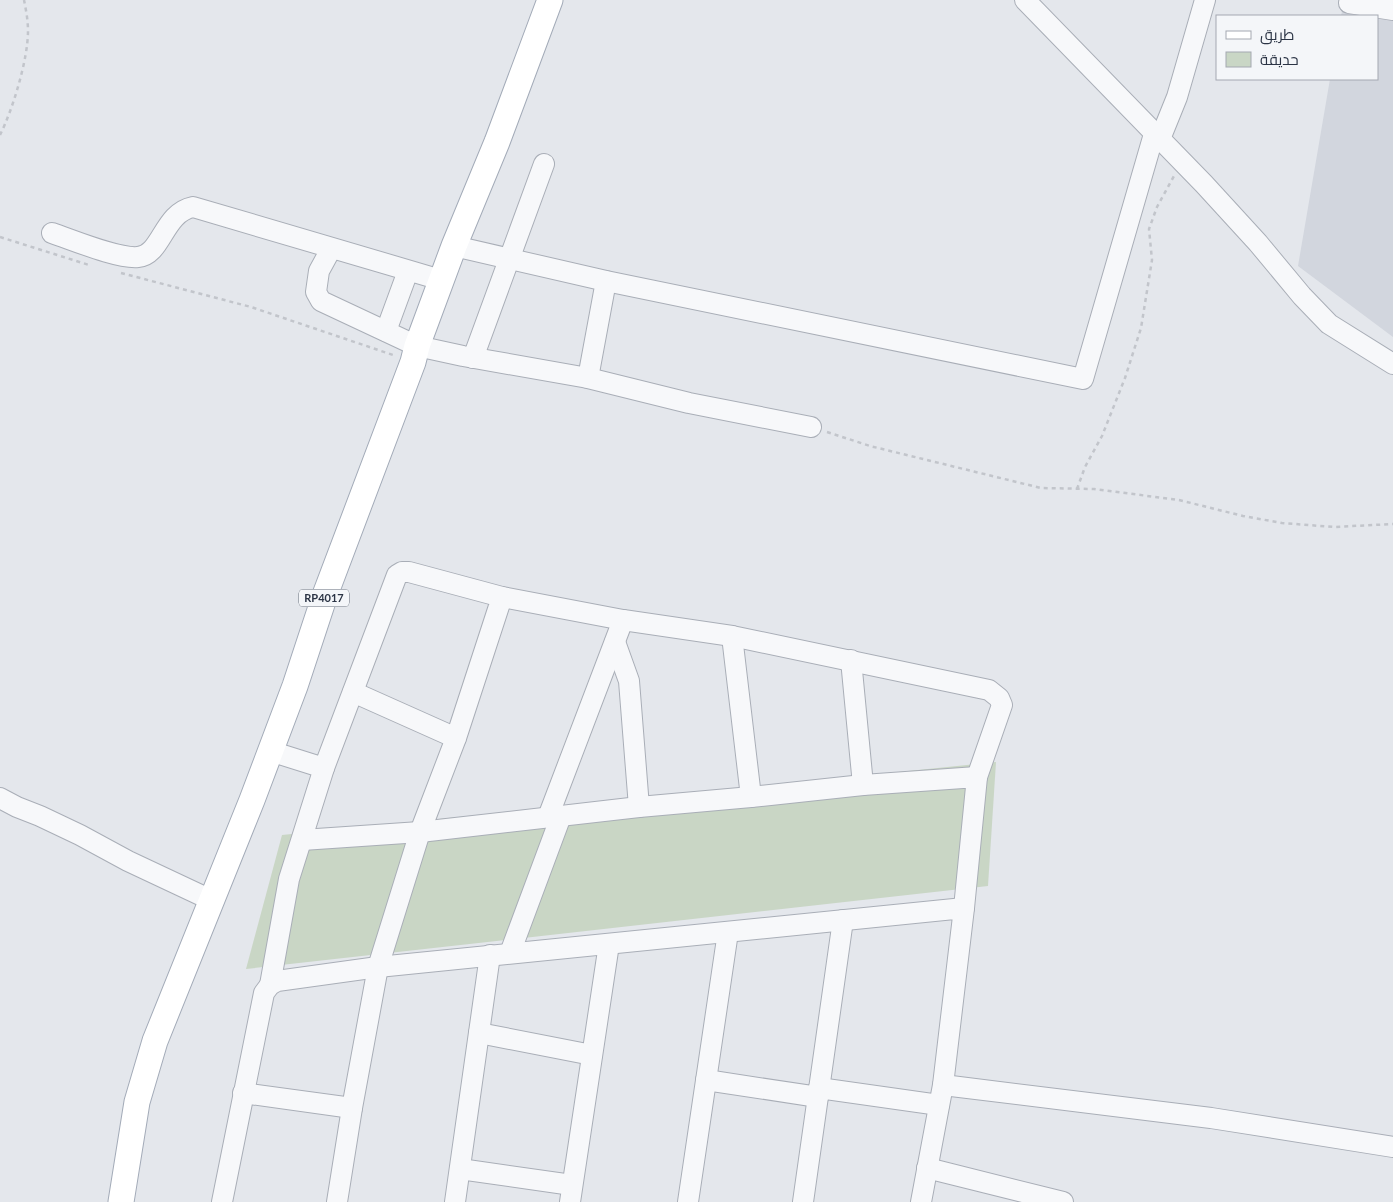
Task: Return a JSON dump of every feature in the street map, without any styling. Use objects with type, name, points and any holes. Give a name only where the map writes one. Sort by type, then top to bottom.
[{"type":"main road","name":"RP4017","points":[[121,1202],[142,1079],[155,1041],[198,937],[270,751],[325,595],[441,280],[497,142],[550,0]]},
{"type":"street","points":[[1025,0],[1258,243],[1302,296],[1329,324],[1393,364]]},
{"type":"street","points":[[454,246],[606,281],[1083,379],[1157,137],[1177,97],[1205,0]]},
{"type":"street","points":[[1349,3],[1393,10]]},
{"type":"street","points":[[474,358],[544,164]]},
{"type":"street","points":[[52,233],[124,257],[140,257],[155,248],[168,223],[183,209],[192,207],[441,280]]},
{"type":"street","points":[[331,249],[319,271],[316,292],[321,301],[386,331],[415,354],[474,358],[588,378],[689,403],[811,427]]},
{"type":"street","points":[[386,331],[408,271]]},
{"type":"street","points":[[588,378],[606,281]]},
{"type":"street","points":[[270,985],[289,878],[324,768],[397,575],[402,572],[409,572],[502,597],[623,620],[732,636],[983,688],[994,693],[1002,705],[977,777],[964,908],[941,1095],[921,1202]]},
{"type":"street","points":[[337,1202],[378,967],[420,832],[456,738],[502,597]]},
{"type":"street","points":[[510,953],[554,816],[623,620]]},
{"type":"street","points":[[732,636],[751,797]]},
{"type":"street","points":[[615,642],[628,681],[639,807]]},
{"type":"street","points":[[851,660],[863,785]]},
{"type":"street","points":[[353,692],[456,738]]},
{"type":"street","points":[[270,751],[324,768]]},
{"type":"street","points":[[302,840],[420,832],[639,807],[863,785],[977,777]]},
{"type":"street","points":[[0,798],[80,835],[211,900]]},
{"type":"street","points":[[222,1202],[264,993],[270,985],[277,981],[378,967],[490,955],[964,908]]},
{"type":"street","points":[[803,1202],[843,920]]},
{"type":"street","points":[[688,1202],[728,932]]},
{"type":"street","points":[[460,1169],[571,1193],[609,944]]},
{"type":"street","points":[[455,1202],[490,955]]},
{"type":"street","points":[[479,1033],[592,1055]]},
{"type":"street","points":[[706,1080],[819,1092],[941,1095],[1210,1118],[1393,1147]]},
{"type":"street","points":[[243,1093],[352,1108]]},
{"type":"street","points":[[928,1168],[1063,1202]]},
{"type":"path","points":[[0,135],[14,97],[27,48],[28,29],[24,0]]},
{"type":"path","points":[[1077,489],[1125,378],[1141,328],[1152,260],[1149,229],[1157,207],[1181,162]]},
{"type":"path","points":[[0,237],[94,266]]},
{"type":"path","points":[[113,271],[251,307],[415,354]]},
{"type":"path","points":[[811,427],[870,446],[1041,488],[1077,489],[1179,500],[1243,516],[1282,523],[1334,527],[1393,524]]},
{"type":"shaded area","points":[[1344,2],[1393,13],[1393,337],[1298,266],[1330,80],[1378,80],[1378,15],[1341,15]]},
{"type":"green space","points":[[996,762],[988,886],[246,969],[282,835]]}]
